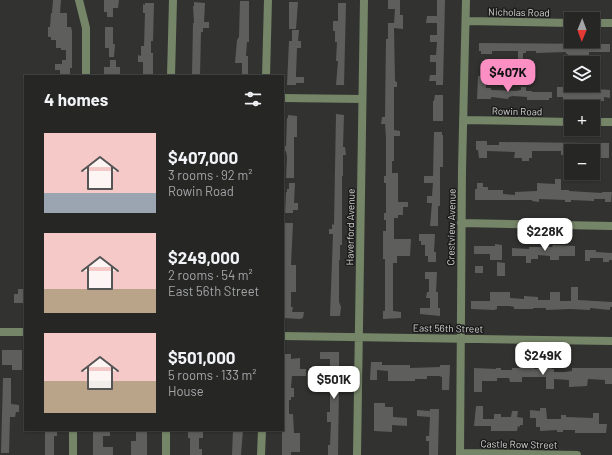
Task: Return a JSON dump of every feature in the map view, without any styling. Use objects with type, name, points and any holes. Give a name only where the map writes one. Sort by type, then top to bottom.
[{"type":"street","points":[[79,0],[86,28],[86,75]]},
{"type":"street","points":[[171,75],[173,0]]},
{"type":"street","points":[[266,75],[268,0]]},
{"type":"street","name":"Haverford Avenue","points":[[357,455],[364,0]]},
{"type":"street","name":"Crestview Avenue","points":[[460,454],[461,223],[466,0]]},
{"type":"street","name":"Nicholas Road","points":[[466,21],[564,23]]},
{"type":"street","points":[[600,23],[612,23]]},
{"type":"street","points":[[284,98],[362,99]]},
{"type":"street","name":"Rowin Road","points":[[463,120],[564,122]]},
{"type":"street","points":[[600,122],[612,122]]},
{"type":"street","points":[[461,223],[612,226]]},
{"type":"street","points":[[0,332],[24,332]]},
{"type":"street","name":"East 56th Street","points":[[284,336],[612,341]]},
{"type":"street","points":[[73,431],[73,455]]},
{"type":"street","points":[[166,431],[166,455]]},
{"type":"street","points":[[261,455],[262,431]]},
{"type":"street","name":"Castle Row Street","points":[[460,454],[577,455]]},
{"type":"building","points":[[53,0],[61,0],[60,13],[67,13],[67,27],[71,27],[72,31],[72,68],[70,68],[70,75],[60,75],[60,70],[55,70],[55,64],[62,64],[62,60],[66,60],[66,50],[56,48],[56,40],[51,40],[51,37],[48,37],[48,27],[50,27]]},
{"type":"building","points":[[104,0],[119,0],[118,8],[113,8],[113,17],[107,17],[107,12],[104,12]]},
{"type":"building","points":[[388,0],[400,0],[400,15],[403,15],[403,29],[394,28],[395,81],[397,82],[397,87],[394,87],[394,130],[400,131],[400,136],[394,136],[394,161],[392,161],[392,173],[398,173],[398,202],[408,202],[408,207],[403,207],[403,215],[398,215],[398,218],[394,218],[394,239],[411,239],[410,256],[397,256],[397,263],[393,263],[393,311],[401,312],[401,318],[383,319],[383,311],[385,311],[385,259],[383,259],[383,231],[386,231],[386,220],[384,220],[384,213],[386,213],[386,183],[384,183],[384,176],[386,176],[386,138],[385,124],[381,124],[382,117],[385,117],[386,39],[388,39],[388,23],[394,23],[395,9],[388,9]]},
{"type":"building","points":[[437,0],[445,0],[443,85],[436,85],[436,81],[429,81],[430,75],[436,75],[436,62],[430,62],[430,55],[436,55],[437,42],[430,42],[430,35],[437,35],[437,23],[426,23],[427,16],[437,16]]},
{"type":"building","points":[[240,1],[249,1],[249,42],[247,42],[246,56],[248,56],[248,75],[242,75],[242,63],[235,63],[237,40],[239,37]]},
{"type":"building","points":[[194,2],[205,3],[204,22],[209,22],[209,28],[203,28],[203,32],[201,32],[200,75],[192,75]]},
{"type":"building","points":[[289,2],[298,2],[296,29],[289,29]]},
{"type":"building","points":[[145,3],[154,3],[153,41],[151,41],[151,53],[153,53],[153,75],[143,75],[143,62],[138,62],[138,55],[141,56],[141,46],[144,46],[145,13],[143,13],[143,4],[145,5]]},
{"type":"building","points":[[338,3],[346,3],[344,85],[336,85],[338,61],[336,61],[337,42],[335,42],[333,21],[338,21]]},
{"type":"building","points":[[105,27],[113,27],[113,44],[115,44],[114,57],[109,57],[109,48],[105,48]]},
{"type":"building","points":[[292,30],[299,30],[298,41],[301,41],[301,48],[297,48],[296,77],[304,77],[304,83],[287,85],[289,41],[292,41]]},
{"type":"building","points":[[479,43],[564,44],[564,48],[600,48],[600,44],[610,44],[610,52],[589,52],[589,56],[568,56],[566,52],[536,53],[536,51],[526,51],[526,53],[523,53],[523,69],[515,69],[515,61],[518,61],[518,51],[492,51],[492,54],[481,54],[481,51],[479,51]]},
{"type":"building","points":[[110,60],[116,60],[116,67],[120,67],[120,75],[104,74],[104,67],[110,67]]},
{"type":"building","points":[[478,76],[486,76],[486,88],[491,88],[491,90],[516,91],[521,90],[521,87],[526,87],[526,91],[552,92],[552,98],[549,98],[549,100],[527,100],[527,97],[513,96],[509,97],[508,99],[491,97],[491,99],[477,99]]},
{"type":"building","points":[[557,87],[564,87],[564,92],[596,93],[600,92],[600,89],[610,90],[610,98],[604,97],[604,101],[563,101],[563,97],[557,97]]},
{"type":"building","points":[[435,95],[443,95],[443,121],[433,121],[433,101]]},
{"type":"building","points":[[336,114],[344,115],[343,147],[345,147],[346,155],[343,155],[342,245],[340,245],[339,260],[339,302],[341,307],[340,316],[330,316],[333,234],[329,234],[329,229],[332,229],[332,224],[334,225]]},
{"type":"building","points":[[288,115],[297,116],[297,137],[294,137],[294,178],[286,178],[287,157],[286,151],[284,152],[284,146],[286,146]]},
{"type":"building","points":[[434,132],[442,132],[443,135],[443,167],[440,167],[440,206],[438,206],[438,226],[430,226],[432,203],[427,203],[427,196],[432,196],[433,183],[424,183],[424,176],[433,176]]},
{"type":"building","points":[[476,141],[487,141],[487,145],[499,145],[499,142],[589,144],[564,144],[564,155],[561,155],[561,151],[532,151],[532,158],[529,158],[529,161],[522,161],[522,158],[514,158],[515,152],[487,151],[487,158],[479,158],[478,150],[476,150]]},
{"type":"building","points":[[601,143],[609,143],[609,158],[600,158]]},
{"type":"building","points":[[555,179],[561,179],[561,190],[602,193],[612,192],[611,202],[605,202],[605,199],[594,199],[594,201],[571,200],[571,202],[565,202],[565,200],[539,199],[539,202],[532,200],[475,200],[475,189],[477,189],[477,183],[483,183],[483,187],[488,187],[488,190],[503,190],[503,194],[515,195],[515,192],[537,191],[537,183],[555,184]]},
{"type":"building","points":[[289,183],[295,183],[294,203],[298,203],[298,210],[293,210],[293,213],[285,213],[286,192],[287,189],[289,189]]},
{"type":"building","points":[[285,223],[293,223],[291,265],[296,265],[296,292],[291,292],[291,307],[293,307],[292,312],[304,312],[303,318],[300,319],[284,318]]},
{"type":"building","points":[[419,234],[435,234],[434,252],[436,252],[436,262],[428,262],[428,256],[425,256],[425,245],[421,245],[421,241],[419,241]]},
{"type":"building","points":[[495,244],[502,245],[502,260],[490,260],[490,254],[474,254],[474,246],[495,246]]},
{"type":"building","points":[[553,245],[575,246],[575,256],[559,256],[559,260],[550,260],[550,256],[538,255],[538,259],[531,259],[531,263],[526,263],[526,256],[512,256],[512,248],[529,249],[529,247],[552,247]]},
{"type":"building","points":[[585,250],[596,250],[596,252],[612,253],[612,260],[609,260],[609,262],[603,262],[603,258],[590,258],[590,261],[585,261]]},
{"type":"building","points":[[497,262],[505,263],[505,276],[497,276]]},
{"type":"building","points":[[475,266],[483,266],[483,273],[475,273]]},
{"type":"building","points":[[425,272],[437,272],[436,292],[438,292],[438,308],[440,308],[440,316],[420,314],[420,308],[430,308],[430,298],[426,298],[427,292],[429,292],[429,279],[425,279]]},
{"type":"building","points":[[571,287],[578,287],[578,300],[612,302],[612,307],[610,307],[610,310],[590,308],[590,310],[546,310],[546,308],[514,309],[514,307],[510,306],[497,306],[497,309],[494,310],[471,309],[471,301],[490,301],[490,292],[510,292],[510,298],[524,299],[524,296],[538,297],[538,300],[550,300],[550,292],[560,292],[560,301],[571,301]]},
{"type":"building","points":[[18,289],[24,289],[24,303],[14,303],[14,294],[18,294]]},
{"type":"building","points":[[2,350],[22,350],[22,370],[12,370],[12,365],[2,365]]},
{"type":"building","points":[[320,352],[339,352],[339,378],[342,378],[342,385],[339,385],[338,455],[328,455],[331,422],[327,422],[327,412],[330,412],[330,359],[320,359]]},
{"type":"building","points":[[284,354],[291,354],[291,359],[300,358],[300,369],[306,369],[306,376],[292,376],[291,388],[294,388],[294,397],[291,397],[291,400],[289,400],[289,414],[293,414],[294,433],[300,433],[300,452],[291,452],[291,455],[282,455],[282,431],[284,431]]},
{"type":"building","points":[[371,362],[382,362],[382,365],[410,365],[410,368],[440,367],[440,365],[450,365],[449,390],[442,390],[442,377],[439,376],[427,376],[427,379],[415,379],[415,381],[388,381],[388,371],[377,370],[377,380],[370,380]]},
{"type":"building","points":[[474,368],[501,368],[501,370],[512,370],[512,368],[552,368],[551,369],[554,369],[554,372],[565,372],[572,371],[572,368],[612,368],[612,384],[605,384],[605,380],[588,379],[587,386],[569,387],[569,380],[554,379],[554,389],[546,389],[546,377],[522,377],[522,382],[510,382],[509,378],[497,378],[497,381],[482,381],[482,392],[474,392]]},
{"type":"building","points":[[3,378],[11,378],[11,404],[19,405],[19,412],[16,412],[15,417],[10,417],[9,453],[1,453]]},
{"type":"building","points":[[374,403],[385,403],[385,407],[393,407],[393,417],[407,418],[407,426],[392,425],[392,432],[374,431]]},
{"type":"building","points":[[476,406],[483,406],[483,419],[494,419],[494,414],[501,414],[501,417],[511,417],[512,411],[518,411],[517,417],[523,418],[523,425],[520,425],[520,427],[518,426],[517,431],[491,431],[491,426],[474,426]]},
{"type":"building","points":[[540,408],[546,408],[547,419],[561,419],[561,415],[566,415],[566,417],[593,418],[593,413],[599,413],[599,424],[607,424],[606,433],[575,433],[575,430],[563,430],[563,432],[557,432],[557,430],[540,431],[540,427],[536,427],[536,418],[530,418],[530,410],[540,411]]},
{"type":"building","points":[[430,409],[439,409],[438,455],[429,455],[429,441],[426,441],[426,436],[429,436],[430,417],[417,416],[417,410],[430,411]]},
{"type":"building","points":[[45,431],[57,431],[57,436],[54,436],[54,455],[45,455]]},
{"type":"building","points":[[93,431],[110,431],[110,436],[103,436],[103,447],[113,447],[113,455],[93,455]]},
{"type":"building","points":[[136,431],[147,431],[147,455],[131,455],[131,441],[136,441]]},
{"type":"building","points":[[188,431],[203,431],[203,438],[199,438],[199,449],[202,449],[202,455],[190,455],[190,438],[188,438]]},
{"type":"building","points":[[233,431],[243,431],[241,455],[232,455]]}]
